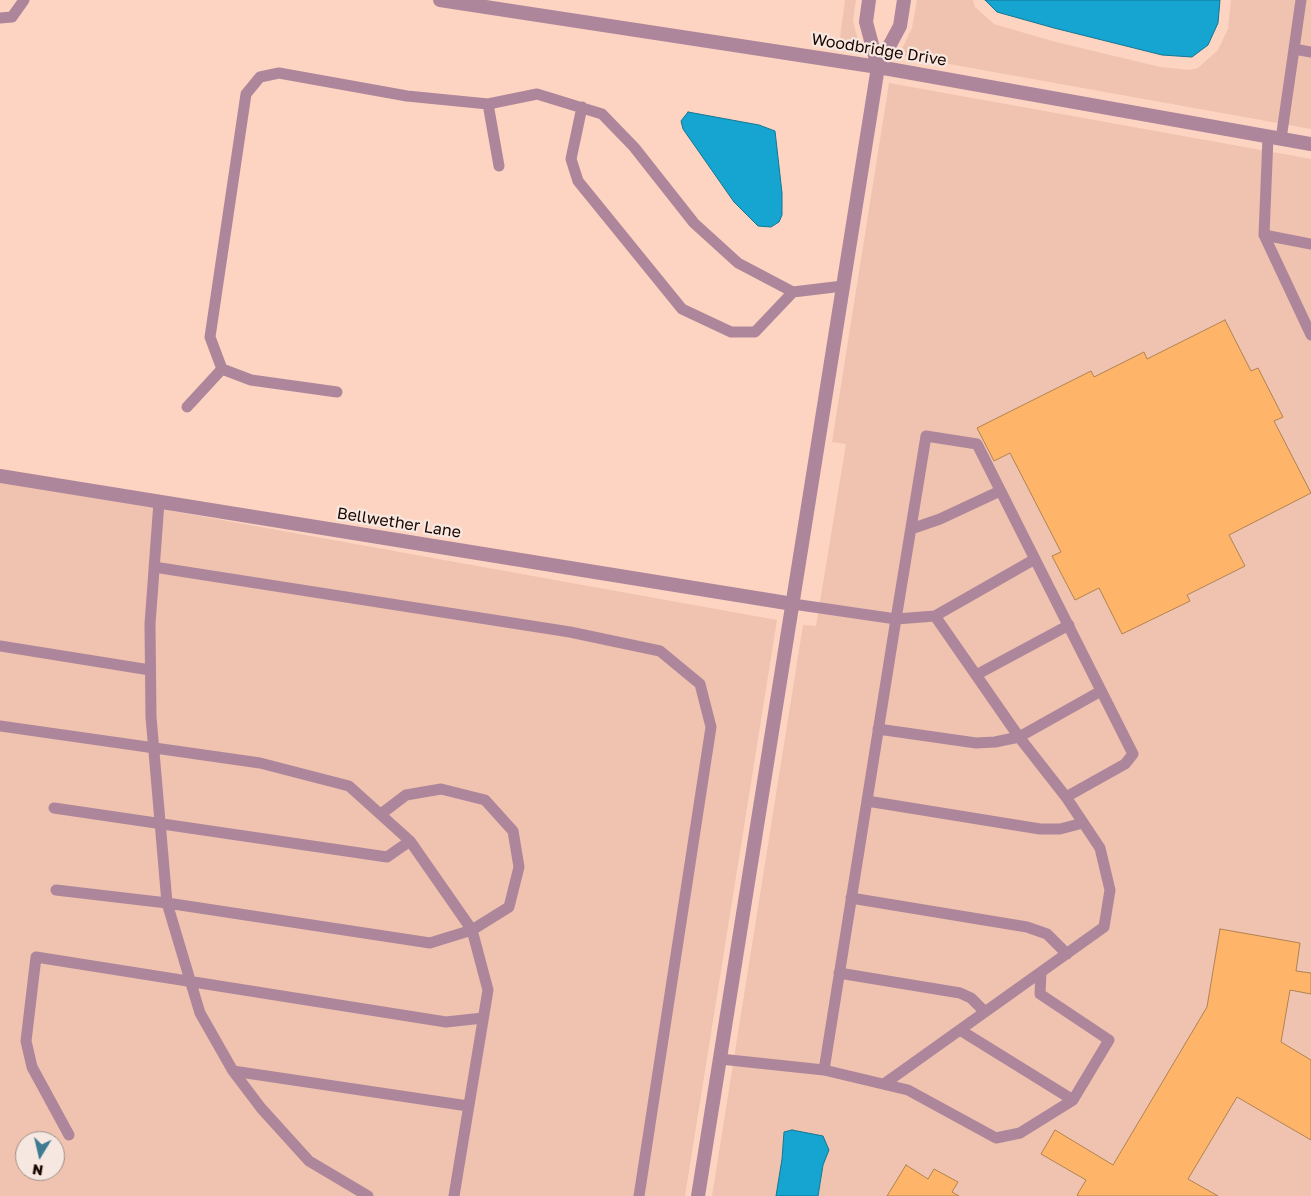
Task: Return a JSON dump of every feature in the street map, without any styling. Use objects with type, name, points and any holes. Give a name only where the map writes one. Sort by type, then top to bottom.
[{"type":"street","name":"Woodbridge Drive","points":[[440,0],[878,67],[1311,144]]},
{"type":"street","points":[[869,0],[866,22],[878,67]]},
{"type":"street","points":[[698,1196],[878,67],[900,26],[904,0]]},
{"type":"street","name":"Bellwether Lane","points":[[0,476],[793,604]]},
{"type":"lane","points":[[0,18],[12,16],[24,0]]},
{"type":"lane","points":[[1301,0],[1294,49],[1274,138],[1264,235],[1311,335]]},
{"type":"lane","points":[[1294,49],[1311,52]]},
{"type":"lane","points":[[337,392],[251,380],[222,369],[210,338],[246,94],[260,77],[279,73],[406,96],[488,104],[537,94],[602,114],[634,147],[694,224],[738,263],[793,292],[843,286]]},
{"type":"lane","points":[[488,104],[499,166]]},
{"type":"lane","points":[[582,107],[572,159],[578,182],[682,309],[732,332],[755,332],[793,292]]},
{"type":"lane","points":[[1264,235],[1311,244]]},
{"type":"lane","points":[[186,407],[222,369]]},
{"type":"lane","points":[[824,1070],[926,436],[976,444],[1133,754],[1125,764],[1066,797]]},
{"type":"lane","points":[[911,529],[940,519],[1000,491]]},
{"type":"lane","points":[[159,502],[150,624],[154,749],[167,903],[190,980],[200,1013],[233,1071],[261,1108],[309,1161],[368,1196]]},
{"type":"lane","points":[[793,604],[896,619],[935,616],[1035,559]]},
{"type":"lane","points":[[154,567],[570,632],[660,651],[700,684],[711,727],[639,1196]]},
{"type":"lane","points":[[884,1084],[1104,927],[1110,890],[1100,848],[1066,797],[1019,737],[935,616]]},
{"type":"lane","points":[[976,675],[1069,626]]},
{"type":"lane","points":[[0,646],[150,670]]},
{"type":"lane","points":[[878,729],[976,743],[995,742],[1019,737],[1102,690]]},
{"type":"lane","points":[[0,726],[260,764],[349,786],[410,841],[472,930],[488,990],[454,1196]]},
{"type":"lane","points":[[56,890],[167,903],[430,943],[472,930],[509,907],[519,867],[513,831],[486,800],[441,789],[406,795],[381,814]]},
{"type":"lane","points":[[866,801],[1040,829],[1060,829],[1083,823]]},
{"type":"lane","points":[[54,808],[388,857],[410,841]]},
{"type":"lane","points":[[851,898],[1027,927],[1047,934],[1067,954]]},
{"type":"lane","points":[[69,1135],[32,1067],[26,1041],[36,956],[446,1022],[483,1018]]},
{"type":"lane","points":[[720,1059],[824,1070],[884,1084],[908,1090],[996,1138],[1020,1134],[1073,1100],[1109,1040],[1040,994],[1040,972]]},
{"type":"lane","points":[[839,974],[960,993],[971,998],[985,1012]]},
{"type":"lane","points":[[960,1030],[1073,1100]]},
{"type":"lane","points":[[233,1071],[468,1106]]},
{"type":"shaded area","points":[[845,0],[856,0],[853,20],[860,49],[839,45]]},
{"type":"shaded area","points":[[917,0],[973,0],[975,7],[994,24],[1052,41],[1160,67],[1190,70],[1198,68],[1218,50],[1228,29],[1231,0],[1311,0],[1311,129],[899,55],[912,28]]},
{"type":"shaded area","points":[[889,83],[1311,159],[1311,1196],[818,1196],[823,1165],[829,1150],[784,1132],[776,1196],[712,1196],[803,625],[816,626],[846,444],[832,442]]},
{"type":"shaded area","points":[[0,480],[777,620],[685,1196],[0,1196]]},
{"type":"water","points":[[985,0],[1220,0],[1218,23],[1208,45],[1192,57],[1162,55],[1054,28],[997,12]]},
{"type":"water","points":[[688,112],[759,125],[775,131],[782,193],[782,215],[779,222],[771,227],[758,226],[734,202],[683,129],[681,121]]},
{"type":"water","points":[[792,1130],[823,1136],[829,1150],[823,1165],[818,1196],[776,1196],[784,1132]]},
{"type":"building","points":[[1225,320],[1251,371],[1258,368],[1283,417],[1274,421],[1311,493],[1229,535],[1245,566],[1187,595],[1190,601],[1122,634],[1099,588],[1075,600],[1052,556],[1061,552],[1010,453],[994,461],[977,428],[1091,371],[1094,377],[1144,352],[1147,359]]},
{"type":"building","points":[[1220,929],[1300,943],[1296,971],[1311,973],[1311,994],[1290,990],[1281,1042],[1311,1060],[1311,1140],[1237,1097],[1188,1179],[1218,1196],[1077,1195],[1086,1180],[1041,1154],[1055,1130],[1113,1165],[1207,1007]]},
{"type":"building","points":[[906,1165],[928,1179],[934,1169],[958,1182],[952,1192],[959,1196],[887,1196]]}]
